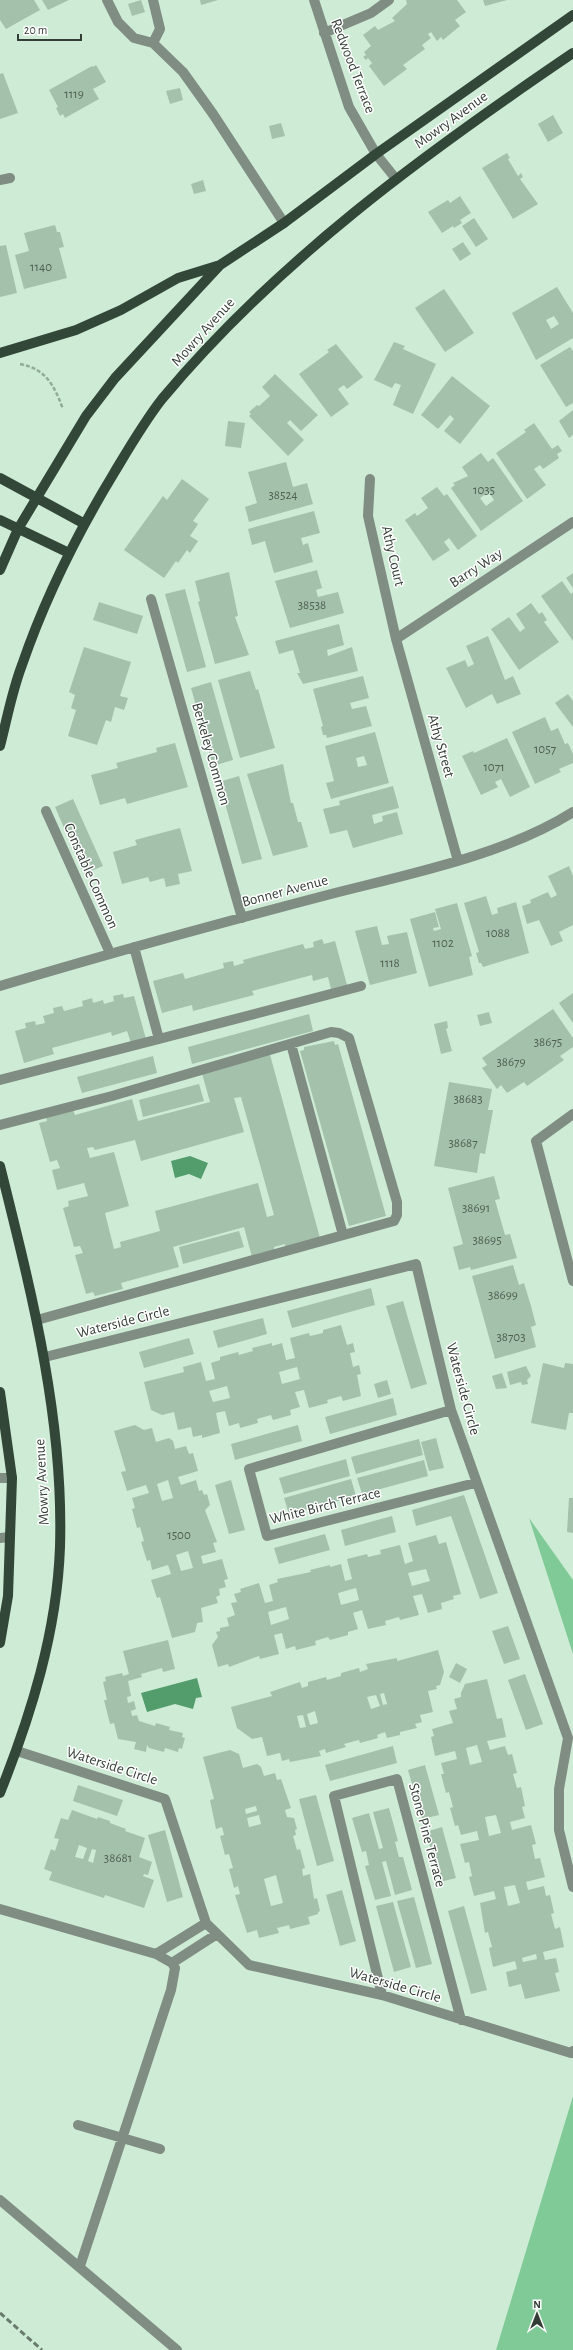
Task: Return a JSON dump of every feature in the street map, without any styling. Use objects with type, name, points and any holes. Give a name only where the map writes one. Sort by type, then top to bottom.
[{"type":"main road","name":"Mowry Avenue","points":[[0,570],[18,529],[86,416],[115,378],[220,265],[284,223],[376,154],[573,14]]},
{"type":"main road","name":"Mowry Avenue","points":[[0,746],[21,667],[44,608],[69,553],[84,523],[129,448],[161,400],[230,323],[322,237],[396,179],[499,103],[573,53]]},
{"type":"main road","points":[[0,353],[76,330],[121,310],[178,278],[220,265]]},
{"type":"main road","points":[[0,478],[84,523]]},
{"type":"main road","points":[[0,520],[69,553]]},
{"type":"main road","name":"Mowry Avenue","points":[[0,1166],[38,1320],[45,1357],[57,1448],[60,1492],[60,1548],[52,1619],[40,1678],[17,1751],[0,1793]]},
{"type":"main road","name":"Mowry Avenue","points":[[0,1392],[12,1478],[5,1537],[8,1596],[0,1643]]},
{"type":"street","points":[[107,0],[118,22],[134,38],[153,43],[183,72],[284,223]]},
{"type":"street","points":[[153,0],[160,29],[153,43]]},
{"type":"street","name":"Redwood Terrace","points":[[314,0],[350,107],[376,154],[396,179]]},
{"type":"street","points":[[324,32],[371,13],[389,0]]},
{"type":"street","name":"Athy Court","points":[[370,479],[368,516],[396,639]]},
{"type":"street","name":"Barry Way","points":[[396,639],[573,522]]},
{"type":"street","name":"Berkeley Common","points":[[150,599],[242,918]]},
{"type":"street","name":"Athy Street","points":[[396,639],[458,861]]},
{"type":"street","name":"Constable Common","points":[[46,811],[110,953]]},
{"type":"street","name":"Bonner Avenue","points":[[0,986],[134,946],[458,861],[550,827],[573,812]]},
{"type":"street","points":[[134,946],[159,1039]]},
{"type":"street","points":[[0,1080],[361,986]]},
{"type":"street","points":[[0,1125],[112,1096],[331,1032],[339,1033],[349,1038],[397,1202],[397,1215],[394,1222],[38,1320]]},
{"type":"street","points":[[291,1044],[343,1235]]},
{"type":"street","points":[[573,1114],[536,1141],[573,1281]]},
{"type":"street","name":"Waterside Circle","points":[[45,1357],[416,1264],[451,1410],[475,1482],[568,1738],[559,1789],[559,1830],[573,1887]]},
{"type":"street","name":"White Birch Terrace","points":[[451,1410],[249,1469],[267,1536],[475,1482]]},
{"type":"street","points":[[0,1478],[12,1478]]},
{"type":"street","name":"Waterside Circle","points":[[17,1751],[166,1799],[206,1923],[249,1965],[382,1994],[461,2020],[571,2053],[573,2051]]},
{"type":"street","name":"Stone Pine Terrace","points":[[382,1994],[334,1796],[397,1779],[461,2020]]},
{"type":"street","points":[[0,1909],[156,1954],[172,1963],[175,1968],[171,1990],[80,2266]]},
{"type":"street","points":[[156,1954],[206,1923]]},
{"type":"street","points":[[172,1963],[217,1934]]},
{"type":"street","points":[[78,2125],[160,2149]]},
{"type":"street","points":[[0,2200],[80,2266],[177,2350]]},
{"type":"path","points":[[16,364],[32,366],[46,374],[56,389],[63,409]]},
{"type":"shaded area","points":[[190,1156],[208,1163],[201,1179],[189,1174],[175,1178],[171,1161]]},
{"type":"shaded area","points":[[529,1518],[573,1580],[573,1654]]},
{"type":"shaded area","points":[[197,1678],[202,1697],[196,1698],[193,1709],[175,1704],[147,1712],[141,1693]]},
{"type":"shaded area","points":[[573,2096],[573,2350],[496,2350]]},
{"type":"building","points":[[0,0],[34,0],[40,10],[6,29],[0,20]]},
{"type":"building","points":[[42,0],[69,0],[48,10]]},
{"type":"building","points":[[141,0],[145,12],[132,16],[128,4]]},
{"type":"building","points":[[200,0],[218,0],[201,5]]},
{"type":"building","points":[[406,0],[457,0],[466,12],[455,20],[460,26],[443,40],[441,37],[437,41],[431,32],[428,34],[431,38],[422,45],[425,49],[403,65],[407,69],[384,86],[369,66],[372,63],[368,58],[366,60],[363,57],[366,55],[364,52],[371,46],[363,35],[375,26],[378,30],[395,21],[392,18],[407,4]]},
{"type":"building","points":[[483,0],[507,0],[485,6]]},
{"type":"building","points":[[96,65],[106,82],[93,89],[99,99],[65,118],[63,114],[60,116],[56,108],[58,107],[49,90]]},
{"type":"building","points":[[3,73],[18,113],[0,119],[0,74]]},
{"type":"building","points":[[180,88],[183,100],[170,104],[166,91]]},
{"type":"building","points":[[553,115],[563,133],[548,142],[538,124]]},
{"type":"building","points":[[281,123],[285,136],[272,139],[269,126]]},
{"type":"building","points":[[507,153],[510,158],[508,159],[518,176],[521,173],[523,177],[520,179],[538,204],[513,219],[482,168]]},
{"type":"building","points":[[203,180],[206,191],[194,194],[191,184]]},
{"type":"building","points":[[460,196],[471,213],[460,220],[462,223],[454,228],[453,226],[442,233],[428,212],[448,200],[450,203]]},
{"type":"building","points":[[474,218],[488,239],[476,247],[462,226]]},
{"type":"building","points":[[55,225],[57,232],[60,232],[64,247],[59,248],[67,278],[24,289],[15,255],[29,251],[24,233]]},
{"type":"building","points":[[463,242],[471,254],[460,261],[452,249]]},
{"type":"building","points":[[6,245],[17,293],[0,297],[0,246]]},
{"type":"building","points":[[557,287],[573,313],[573,338],[536,360],[512,313]],"holes":[[[554,316],[559,324],[551,329],[546,320]]]},
{"type":"building","points":[[444,289],[474,333],[445,352],[415,308]]},
{"type":"building","points":[[394,342],[405,346],[403,349],[436,364],[413,414],[393,405],[401,385],[395,383],[392,388],[374,380]]},
{"type":"building","points":[[336,344],[363,377],[347,389],[344,385],[338,389],[349,404],[331,417],[299,374],[329,352],[327,350]]},
{"type":"building","points":[[570,347],[573,351],[573,403],[566,407],[540,365]]},
{"type":"building","points":[[275,374],[318,415],[301,431],[290,420],[287,423],[304,440],[288,456],[249,416],[251,414],[249,412],[257,405],[259,406],[270,396],[262,387]]},
{"type":"building","points":[[452,376],[490,406],[460,444],[444,431],[454,419],[450,415],[438,429],[421,415]]},
{"type":"building","points":[[573,410],[573,435],[569,438],[559,421]]},
{"type":"building","points":[[228,421],[245,423],[241,448],[225,446]]},
{"type":"building","points":[[534,423],[552,449],[558,445],[562,451],[557,454],[559,458],[543,469],[540,465],[534,469],[546,485],[527,499],[496,453],[526,432],[524,430]]},
{"type":"building","points":[[481,453],[488,462],[493,458],[523,501],[481,531],[451,488],[455,485],[453,483],[468,476],[462,467]],"holes":[[[489,492],[494,500],[486,506],[480,498]]]},
{"type":"building","points":[[286,462],[293,487],[307,483],[313,504],[249,522],[245,507],[257,503],[248,472]]},
{"type":"building","points":[[182,479],[209,499],[193,521],[198,524],[190,536],[198,541],[190,553],[187,550],[178,563],[176,561],[164,578],[124,550],[163,496],[167,500]]},
{"type":"building","points":[[437,487],[444,496],[447,494],[477,536],[458,550],[449,538],[444,542],[450,550],[433,561],[405,520],[415,513],[417,516],[428,508],[421,498]]},
{"type":"building","points":[[314,511],[320,533],[301,538],[303,545],[308,543],[313,562],[274,573],[265,541],[252,545],[248,529]]},
{"type":"building","points":[[317,570],[322,588],[316,590],[318,597],[338,592],[344,613],[290,628],[275,581]]},
{"type":"building","points":[[229,572],[238,616],[235,617],[249,655],[215,664],[198,602],[200,601],[195,581]]},
{"type":"building","points":[[573,573],[573,588],[566,578]]},
{"type":"building","points":[[562,581],[571,594],[573,592],[573,641],[541,596]]},
{"type":"building","points":[[185,589],[206,667],[187,672],[165,594]]},
{"type":"building","points":[[99,602],[143,616],[137,634],[93,620]]},
{"type":"building","points":[[531,603],[539,614],[542,612],[547,620],[544,622],[559,642],[519,670],[491,629],[509,617],[520,632],[525,628],[516,614]]},
{"type":"building","points":[[339,624],[344,645],[327,650],[328,656],[352,647],[358,671],[303,684],[297,673],[300,673],[293,650],[279,654],[275,641]]},
{"type":"building","points":[[488,636],[505,680],[513,676],[521,694],[497,704],[492,694],[466,708],[446,668],[465,660],[468,667],[474,664],[466,646]]},
{"type":"building","points":[[84,647],[131,662],[120,696],[128,698],[124,710],[115,707],[111,722],[106,720],[97,745],[68,736],[76,710],[71,708],[75,695],[69,692]]},
{"type":"building","points":[[250,671],[256,690],[258,689],[275,748],[240,758],[218,680]]},
{"type":"building","points":[[363,676],[369,698],[350,703],[352,709],[366,706],[372,726],[327,738],[326,735],[323,735],[321,727],[323,726],[313,689]]},
{"type":"building","points":[[211,682],[233,760],[213,766],[191,688]]},
{"type":"building","points":[[568,694],[573,701],[573,727],[555,703]]},
{"type":"building","points":[[545,717],[551,731],[558,728],[565,744],[568,743],[573,754],[573,763],[559,769],[561,772],[535,784],[512,732]]},
{"type":"building","points":[[375,732],[389,783],[331,799],[326,783],[334,781],[325,746]],"holes":[[[364,756],[367,765],[358,767],[356,758]]]},
{"type":"building","points":[[507,738],[530,787],[510,797],[501,779],[495,782],[498,787],[481,795],[462,756],[473,751],[474,753]]},
{"type":"building","points":[[175,743],[188,787],[127,804],[125,798],[100,805],[91,775],[118,768],[116,763],[157,752],[156,748]]},
{"type":"building","points":[[283,764],[291,803],[293,803],[298,822],[301,822],[308,847],[273,856],[247,774]]},
{"type":"building","points":[[239,776],[262,859],[242,864],[219,782]]},
{"type":"building","points":[[393,786],[399,808],[372,815],[374,824],[383,821],[382,816],[397,812],[403,834],[353,848],[347,830],[330,834],[323,809],[340,805],[339,801]]},
{"type":"building","points":[[73,799],[103,866],[84,874],[55,807]]},
{"type":"building","points":[[180,828],[192,871],[178,874],[180,884],[166,887],[164,878],[150,882],[148,877],[122,884],[113,852],[137,845],[135,840]]},
{"type":"building","points":[[569,866],[573,876],[573,925],[559,932],[563,941],[551,946],[539,920],[527,924],[522,906],[531,903],[530,900],[548,892],[551,898],[557,895],[548,876]]},
{"type":"building","points":[[486,896],[492,915],[498,913],[497,908],[516,902],[529,953],[483,967],[481,963],[479,963],[476,953],[479,952],[464,903]]},
{"type":"building","points":[[457,903],[472,956],[469,957],[473,975],[429,987],[410,919],[435,912],[439,927],[433,928],[434,931],[441,929],[435,909]]},
{"type":"building","points":[[377,926],[382,945],[389,944],[387,936],[407,932],[417,973],[370,985],[355,931]]},
{"type":"building","points":[[322,939],[324,944],[335,941],[347,985],[331,989],[328,977],[313,981],[312,975],[252,991],[254,995],[193,1011],[192,1005],[162,1013],[153,981],[183,973],[185,979],[224,968],[223,963],[233,961],[234,966],[244,963],[243,960],[303,944],[305,949],[314,947],[313,942]]},
{"type":"building","points":[[573,993],[573,1023],[559,1003]]},
{"type":"building","points":[[123,994],[124,998],[134,996],[146,1039],[131,1043],[127,1031],[112,1036],[111,1032],[52,1048],[54,1054],[24,1063],[15,1031],[26,1028],[25,1023],[35,1021],[36,1025],[45,1023],[43,1016],[54,1013],[53,1008],[62,1006],[64,1011],[83,1006],[82,1001],[92,998],[93,1003],[103,1000],[104,1004],[114,1001],[113,996]]},
{"type":"building","points":[[553,1009],[573,1038],[573,1047],[560,1056],[564,1060],[527,1086],[524,1082],[507,1093],[501,1085],[497,1089],[482,1068],[487,1065],[482,1058]]},
{"type":"building","points":[[489,1012],[492,1023],[480,1026],[477,1015]]},
{"type":"building","points":[[309,1014],[313,1031],[192,1064],[188,1047]]},
{"type":"building","points":[[447,1021],[448,1028],[446,1029],[452,1051],[441,1054],[434,1024]]},
{"type":"building","points":[[334,1041],[335,1045],[338,1044],[386,1216],[349,1226],[300,1051],[304,1050],[304,1047]]},
{"type":"building","points":[[269,1051],[320,1238],[285,1248],[285,1244],[274,1247],[274,1251],[252,1257],[244,1227],[173,1247],[179,1267],[121,1283],[123,1289],[95,1296],[93,1292],[86,1294],[75,1255],[83,1253],[80,1246],[74,1247],[63,1208],[69,1206],[68,1201],[88,1196],[84,1183],[57,1190],[52,1170],[60,1168],[57,1160],[50,1162],[39,1123],[47,1121],[46,1117],[73,1110],[75,1115],[132,1099],[138,1121],[210,1102],[201,1070]],"holes":[[[241,1097],[274,1215],[267,1217],[258,1183],[155,1211],[160,1231],[120,1242],[121,1247],[114,1249],[105,1213],[129,1206],[114,1152],[90,1158],[87,1148],[93,1147],[95,1150],[135,1140],[141,1161],[244,1132],[234,1098]]]},
{"type":"building","points":[[153,1056],[157,1073],[82,1093],[77,1077]]},
{"type":"building","points":[[449,1082],[492,1089],[488,1110],[493,1110],[485,1154],[480,1153],[477,1173],[434,1166]]},
{"type":"building","points":[[199,1084],[204,1101],[143,1117],[139,1100]]},
{"type":"building","points":[[494,1176],[500,1199],[495,1200],[505,1235],[510,1234],[517,1258],[471,1270],[470,1267],[459,1270],[453,1247],[463,1244],[448,1188]]},
{"type":"building","points":[[239,1231],[244,1247],[183,1264],[179,1247]]},
{"type":"building","points":[[513,1265],[519,1285],[524,1283],[531,1306],[536,1325],[531,1327],[536,1347],[495,1359],[472,1276]]},
{"type":"building","points":[[371,1288],[375,1305],[292,1328],[287,1311]]},
{"type":"building","points":[[403,1301],[427,1384],[411,1389],[386,1306]]},
{"type":"building","points":[[263,1318],[267,1334],[218,1348],[213,1331]]},
{"type":"building","points":[[341,1325],[347,1345],[353,1343],[355,1352],[350,1353],[353,1367],[359,1365],[361,1374],[357,1375],[361,1396],[343,1401],[341,1396],[327,1400],[328,1403],[309,1408],[304,1390],[295,1392],[300,1407],[290,1410],[291,1415],[273,1420],[271,1415],[257,1419],[258,1423],[240,1428],[239,1423],[229,1426],[225,1411],[216,1413],[220,1433],[202,1438],[202,1435],[193,1437],[191,1427],[178,1430],[174,1412],[162,1415],[151,1410],[144,1382],[184,1372],[183,1367],[201,1362],[206,1381],[215,1379],[211,1363],[220,1360],[220,1357],[238,1352],[239,1355],[253,1351],[252,1348],[272,1343],[272,1346],[282,1343],[286,1360],[295,1358],[290,1338],[309,1333],[310,1336],[323,1333],[323,1330]],"holes":[[[297,1367],[300,1379],[282,1384],[279,1372]],[[227,1386],[230,1398],[213,1402],[209,1391]]]},
{"type":"building","points":[[189,1338],[194,1354],[144,1368],[139,1352]]},
{"type":"building","points":[[543,1363],[564,1368],[565,1363],[573,1364],[573,1413],[569,1413],[566,1430],[531,1423]]},
{"type":"building","points":[[526,1366],[531,1376],[527,1380],[528,1384],[522,1385],[521,1382],[510,1385],[507,1372]]},
{"type":"building","points":[[502,1373],[507,1388],[496,1389],[492,1376]]},
{"type":"building","points":[[387,1380],[391,1394],[378,1398],[374,1384]]},
{"type":"building","points":[[393,1398],[397,1415],[330,1434],[325,1417]]},
{"type":"building","points":[[135,1425],[144,1430],[152,1428],[156,1442],[169,1438],[173,1441],[175,1449],[186,1446],[189,1454],[193,1453],[198,1471],[178,1477],[181,1485],[196,1480],[199,1491],[202,1490],[204,1495],[207,1494],[210,1505],[205,1510],[217,1542],[213,1543],[216,1552],[201,1556],[203,1564],[222,1559],[228,1579],[224,1580],[226,1587],[219,1589],[220,1595],[216,1597],[218,1603],[201,1608],[203,1622],[197,1623],[195,1632],[172,1638],[160,1597],[157,1598],[151,1580],[171,1574],[168,1565],[152,1570],[150,1560],[147,1561],[141,1542],[144,1541],[140,1527],[137,1528],[132,1509],[135,1508],[132,1498],[149,1493],[146,1485],[127,1491],[121,1472],[126,1471],[114,1431]],"holes":[[[168,1480],[173,1498],[162,1501],[157,1484]],[[188,1551],[193,1568],[181,1571],[176,1555]]]},
{"type":"building","points":[[298,1425],[302,1441],[235,1460],[231,1444]]},
{"type":"building","points":[[436,1438],[444,1468],[429,1471],[421,1442]]},
{"type":"building","points":[[419,1439],[423,1455],[356,1474],[351,1457]]},
{"type":"building","points":[[346,1459],[350,1476],[284,1494],[279,1478]]},
{"type":"building","points":[[424,1460],[428,1476],[362,1494],[357,1478]]},
{"type":"building","points":[[351,1479],[356,1496],[289,1514],[284,1498]]},
{"type":"building","points":[[231,1480],[245,1530],[229,1534],[215,1485]]},
{"type":"building","points":[[464,1495],[498,1593],[480,1599],[451,1516],[416,1526],[412,1510]]},
{"type":"building","points":[[569,1498],[573,1498],[573,1533],[567,1532]]},
{"type":"building","points":[[392,1516],[396,1532],[345,1546],[341,1530]]},
{"type":"building","points":[[325,1534],[330,1550],[279,1564],[274,1548]]},
{"type":"building","points":[[436,1535],[439,1544],[446,1542],[461,1594],[453,1596],[454,1599],[441,1603],[442,1609],[428,1613],[422,1594],[413,1596],[419,1615],[400,1620],[399,1617],[385,1621],[386,1625],[368,1629],[362,1610],[353,1613],[358,1629],[348,1632],[348,1635],[330,1640],[328,1637],[315,1641],[316,1645],[296,1650],[295,1646],[286,1649],[282,1633],[274,1635],[279,1654],[260,1659],[259,1656],[229,1667],[228,1664],[218,1667],[212,1645],[218,1637],[216,1632],[220,1631],[220,1628],[229,1626],[227,1618],[235,1615],[231,1603],[237,1602],[234,1594],[241,1592],[240,1589],[259,1583],[265,1603],[273,1601],[269,1585],[278,1582],[277,1579],[311,1572],[310,1570],[330,1565],[330,1567],[341,1564],[345,1581],[352,1579],[347,1559],[367,1554],[368,1557],[381,1554],[380,1550],[400,1545],[405,1564],[413,1561],[408,1543]],"holes":[[[426,1569],[430,1581],[412,1586],[408,1573]],[[356,1588],[359,1600],[341,1605],[338,1593]],[[286,1607],[289,1619],[271,1625],[268,1612]]]},
{"type":"building","points":[[508,1626],[520,1659],[504,1664],[492,1631]]},
{"type":"building","points":[[168,1640],[175,1669],[163,1672],[162,1668],[141,1674],[142,1677],[128,1681],[131,1696],[127,1697],[128,1703],[134,1701],[136,1709],[131,1711],[132,1716],[137,1715],[139,1721],[155,1726],[156,1723],[170,1727],[169,1730],[183,1733],[182,1737],[185,1738],[182,1749],[179,1748],[178,1752],[165,1748],[164,1752],[149,1748],[147,1745],[146,1752],[134,1749],[136,1742],[118,1739],[114,1723],[110,1724],[104,1700],[107,1700],[103,1682],[106,1681],[105,1677],[122,1673],[123,1676],[129,1674],[123,1651]]},
{"type":"building","points":[[438,1650],[444,1672],[440,1685],[436,1686],[437,1689],[428,1691],[433,1712],[420,1715],[422,1722],[415,1724],[417,1728],[400,1732],[400,1735],[387,1738],[385,1732],[377,1735],[378,1738],[360,1743],[359,1740],[344,1744],[346,1747],[326,1753],[325,1749],[319,1751],[321,1756],[290,1762],[289,1759],[282,1761],[280,1753],[267,1756],[262,1737],[252,1739],[237,1728],[231,1707],[272,1696],[270,1692],[300,1682],[302,1688],[308,1686],[308,1682],[326,1677],[327,1680],[341,1676],[341,1673],[359,1668],[360,1672],[368,1669],[366,1664],[397,1658],[397,1661]],"holes":[[[384,1693],[387,1704],[383,1705],[380,1694]],[[376,1695],[380,1706],[371,1709],[367,1697]],[[315,1711],[318,1723],[310,1725],[307,1714]],[[303,1715],[306,1727],[300,1728],[297,1716]]]},
{"type":"building","points":[[456,1663],[467,1669],[460,1683],[449,1677]]},
{"type":"building","points":[[525,1674],[543,1724],[526,1730],[508,1680]]},
{"type":"building","points":[[487,1679],[497,1719],[502,1718],[506,1737],[487,1741],[490,1750],[505,1746],[508,1755],[512,1754],[517,1773],[513,1774],[517,1788],[521,1787],[525,1806],[522,1807],[525,1818],[510,1822],[512,1830],[531,1825],[536,1844],[532,1845],[535,1859],[540,1858],[545,1877],[526,1882],[528,1890],[544,1886],[546,1896],[550,1895],[554,1913],[551,1914],[555,1929],[560,1927],[564,1947],[543,1952],[545,1960],[556,1958],[559,1972],[555,1973],[560,1991],[525,1999],[521,1984],[509,1987],[506,1972],[517,1969],[515,1961],[493,1967],[489,1948],[492,1947],[488,1932],[485,1933],[480,1903],[496,1899],[494,1891],[474,1896],[469,1877],[472,1876],[469,1862],[465,1863],[460,1844],[479,1840],[477,1831],[461,1835],[458,1825],[455,1826],[450,1808],[453,1807],[449,1792],[446,1793],[441,1774],[444,1774],[441,1763],[457,1759],[455,1751],[435,1756],[431,1737],[434,1736],[432,1729],[453,1723],[449,1711],[457,1709],[454,1699],[461,1697],[465,1684]],"holes":[[[477,1745],[482,1762],[470,1765],[466,1748]],[[496,1815],[501,1833],[489,1836],[485,1817]],[[515,1885],[520,1903],[508,1906],[504,1887]],[[536,1954],[537,1959],[523,1962],[522,1958]]]},
{"type":"building","points":[[393,1746],[397,1763],[330,1781],[325,1765]]},
{"type":"building","points":[[230,1750],[239,1754],[243,1768],[257,1764],[261,1767],[264,1776],[275,1773],[277,1780],[281,1779],[291,1808],[285,1810],[287,1817],[294,1818],[297,1829],[295,1830],[296,1835],[293,1836],[297,1850],[300,1849],[305,1868],[302,1869],[303,1876],[310,1874],[314,1899],[317,1898],[320,1911],[318,1914],[308,1917],[310,1924],[290,1929],[289,1925],[277,1928],[279,1933],[259,1938],[257,1930],[247,1933],[235,1895],[240,1894],[238,1886],[234,1888],[229,1869],[233,1868],[229,1854],[225,1855],[220,1836],[224,1835],[222,1827],[216,1829],[210,1800],[214,1799],[203,1757]],"holes":[[[256,1806],[257,1811],[246,1814],[245,1809]],[[259,1815],[261,1824],[249,1827],[247,1818]],[[276,1875],[283,1903],[271,1906],[264,1879]]]},
{"type":"building","points":[[425,1765],[439,1815],[422,1819],[408,1770]]},
{"type":"building","points":[[78,1785],[123,1800],[117,1816],[73,1801]]},
{"type":"building","points":[[316,1795],[334,1861],[317,1866],[299,1799]]},
{"type":"building","points":[[389,1808],[398,1841],[395,1842],[399,1857],[403,1857],[412,1890],[395,1895],[386,1861],[382,1862],[391,1896],[375,1900],[365,1866],[369,1865],[366,1851],[362,1852],[352,1818],[369,1813],[379,1849],[383,1848],[373,1812]]},
{"type":"building","points":[[72,1810],[97,1819],[98,1817],[110,1821],[110,1823],[126,1829],[125,1831],[145,1838],[139,1857],[152,1862],[148,1875],[144,1874],[143,1876],[154,1880],[144,1908],[105,1895],[104,1898],[49,1880],[52,1872],[44,1869],[51,1849],[55,1851],[59,1839],[54,1838],[61,1818],[68,1820]],"holes":[[[79,1845],[87,1848],[83,1859],[75,1857]],[[92,1849],[96,1850],[93,1863],[88,1861]]]},
{"type":"building","points":[[442,1827],[456,1878],[440,1882],[426,1832]]},
{"type":"building","points":[[165,1830],[183,1897],[167,1902],[148,1835]]},
{"type":"building","points":[[342,1890],[356,1941],[340,1946],[326,1895]]},
{"type":"building","points":[[414,1897],[432,1964],[416,1968],[397,1901]]},
{"type":"building","points":[[393,1902],[411,1967],[394,1972],[376,1906]]},
{"type":"building","points":[[464,1906],[487,1990],[471,1994],[448,1911]]},
{"type":"railway","points":[[0,2313],[42,2350]]}]
